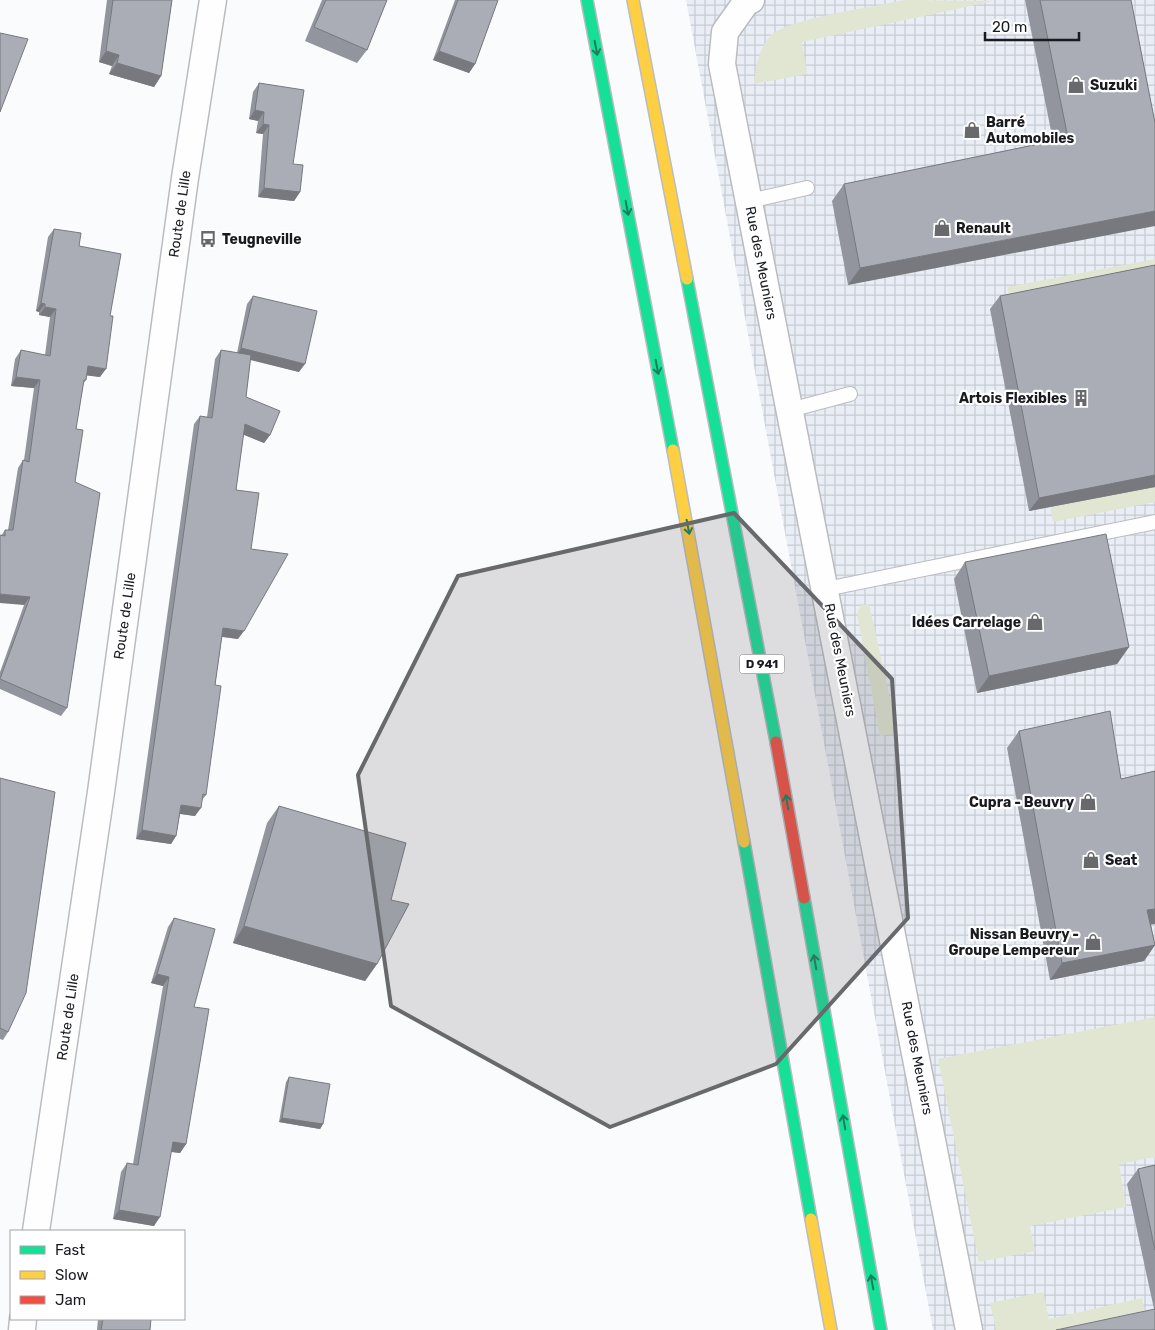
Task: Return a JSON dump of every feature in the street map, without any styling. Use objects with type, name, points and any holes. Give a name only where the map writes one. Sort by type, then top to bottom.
[{"type":"highway","points":[[587,0],[699,587],[831,1330]]},
{"type":"highway","name":"D 941","points":[[633,0],[762,662],[881,1330]]},
{"type":"street","name":"Route de Lille","points":[[36,1230],[101,792],[185,178],[213,0]]},
{"type":"street","name":"Rue des Meuniers","points":[[751,0],[747,1],[725,32],[722,64],[826,589],[969,1330]]},
{"type":"lane","points":[[749,201],[807,188]]},
{"type":"lane","points":[[790,410],[850,394]]},
{"type":"lane","points":[[826,589],[1155,522]]},
{"type":"highlighted area","points":[[734,513],[892,679],[908,918],[776,1064],[610,1127],[391,1006],[358,775],[458,576]]},
{"type":"shaded area","points":[[686,0],[1155,0],[1155,1330],[933,1330]]},
{"type":"green space","points":[[905,0],[994,1],[802,42],[807,74],[754,84],[762,48],[769,37],[778,30],[811,19]]},
{"type":"green space","points":[[1155,259],[1155,277],[1012,305],[1007,287]]},
{"type":"green space","points":[[1155,486],[1155,502],[1053,522],[1050,507]]},
{"type":"green space","points":[[869,604],[898,733],[880,736],[857,614],[861,605]]},
{"type":"green space","points":[[1155,1017],[1155,1157],[1119,1164],[1126,1207],[1030,1226],[1035,1251],[979,1262],[938,1059]]},
{"type":"green space","points":[[1043,1292],[1049,1319],[1142,1298],[1148,1323],[1117,1330],[996,1330],[990,1303]]},
{"type":"building","points":[[113,0],[172,0],[161,76],[117,63],[119,55],[106,51]]},
{"type":"building","points":[[326,0],[387,0],[367,50],[314,27]]},
{"type":"building","points":[[458,0],[498,0],[475,64],[439,51]]},
{"type":"building","points":[[1040,0],[1131,0],[1155,123],[1155,211],[860,268],[844,184],[1068,138]]},
{"type":"building","points":[[0,33],[28,39],[0,112]]},
{"type":"building","points":[[259,83],[304,90],[293,164],[303,165],[300,192],[264,188],[269,125],[263,124],[264,112],[255,110]]},
{"type":"building","points":[[54,229],[81,233],[79,246],[121,254],[110,316],[113,316],[106,369],[88,366],[76,429],[83,430],[75,482],[100,493],[67,708],[0,679],[30,597],[0,594],[0,535],[5,536],[5,530],[13,530],[23,460],[29,462],[40,380],[16,377],[21,350],[50,356],[56,309],[45,307],[45,304],[41,303]]},
{"type":"building","name":"Artois Flexibles","points":[[1155,265],[1155,475],[1039,498],[1000,296]]},
{"type":"building","points":[[253,296],[317,311],[305,364],[241,348]]},
{"type":"building","points":[[221,350],[251,355],[246,397],[280,411],[270,435],[245,424],[236,490],[259,493],[251,549],[288,554],[244,631],[223,628],[215,685],[221,686],[206,795],[203,794],[201,808],[181,805],[176,836],[142,830],[200,416],[212,418]]},
{"type":"building","name":"Idées Carrelage","points":[[1106,534],[1129,647],[989,676],[965,562]]},
{"type":"building","name":"Seat","points":[[1110,711],[1121,779],[1155,771],[1155,909],[1147,910],[1155,945],[1062,963],[1019,731]]},
{"type":"building","points":[[0,778],[55,792],[26,993],[8,1032],[0,1028]]},
{"type":"building","points":[[279,806],[406,843],[391,900],[409,904],[377,964],[244,926]]},
{"type":"building","points":[[174,918],[215,929],[194,1007],[209,1009],[186,1144],[173,1142],[160,1217],[119,1210],[127,1163],[138,1165],[169,977],[157,974]]},
{"type":"building","points":[[289,1077],[330,1084],[323,1124],[282,1118]]},
{"type":"building","points":[[1155,1165],[1155,1250],[1138,1169]]},
{"type":"building","points":[[1155,1309],[1155,1330],[1056,1330]]},
{"type":"building","points":[[103,1320],[151,1320],[150,1330],[101,1330]]},
{"type":"traffic: fast","points":[[587,0],[673,450]]},
{"type":"traffic: fast","points":[[687,279],[776,742]]},
{"type":"traffic: fast","points":[[744,842],[811,1219]]},
{"type":"traffic: fast","points":[[804,898],[881,1330]]},
{"type":"traffic: slow","points":[[633,0],[687,279]]},
{"type":"traffic: slow","points":[[673,450],[744,842]]},
{"type":"traffic: slow","points":[[811,1219],[831,1330]]},
{"type":"traffic: jam","points":[[776,742],[804,898]]},
{"type":"place","name":"Suzuki","points":[[1076,85]]},
{"type":"place","name":"Barré Automobiles","points":[[972,130]]},
{"type":"place","name":"Renault","points":[[942,228]]},
{"type":"place","name":"Teugneville","points":[[208,239]]},
{"type":"place","name":"Artois Flexibles","points":[[1081,398]]},
{"type":"place","name":"Idées Carrelage","points":[[1035,622]]},
{"type":"place","name":"Cupra - Beuvry","points":[[1088,802]]},
{"type":"place","name":"Seat","points":[[1091,860]]},
{"type":"place","name":"Nissan Beuvry - Groupe Lempereur","points":[[1093,942]]}]
